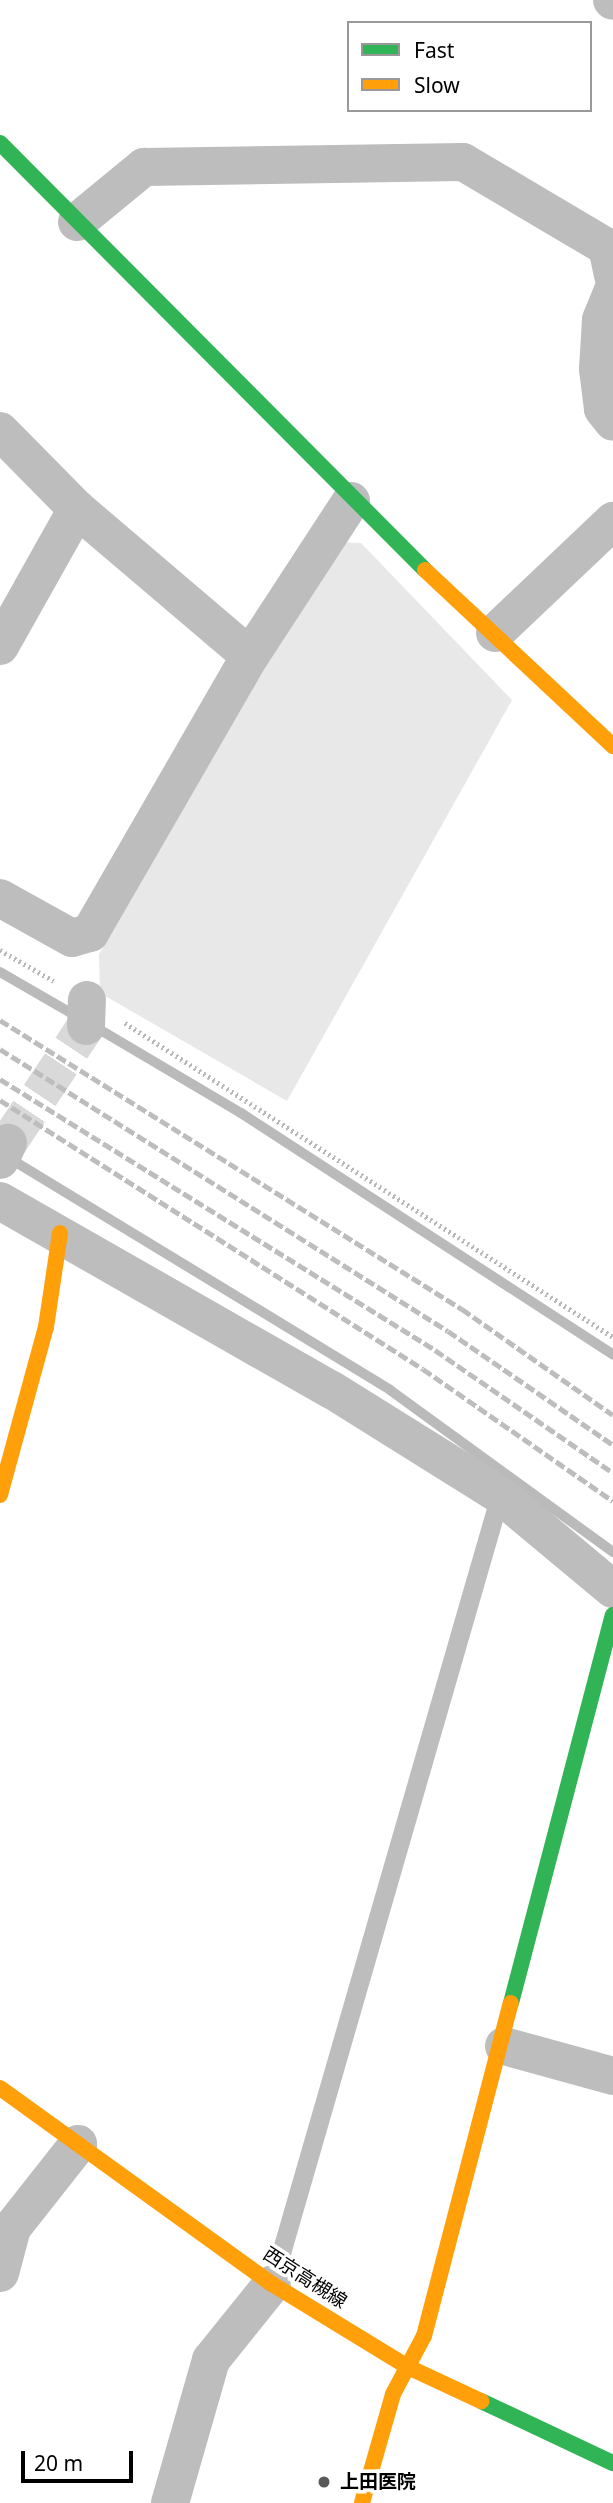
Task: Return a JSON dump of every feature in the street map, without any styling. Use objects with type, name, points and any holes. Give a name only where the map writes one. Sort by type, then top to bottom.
[{"type":"street","points":[[0,143],[351,501],[613,746]]},
{"type":"street","points":[[77,222],[144,167],[463,162],[607,247],[613,275]]},
{"type":"street","points":[[613,290],[601,320],[598,369],[603,408],[613,422]]},
{"type":"street","points":[[0,430],[77,509],[250,656]]},
{"type":"street","points":[[0,898],[72,938],[90,933],[250,656],[351,501]]},
{"type":"street","points":[[0,646],[77,509]]},
{"type":"street","points":[[495,633],[613,520]]},
{"type":"street","points":[[0,1201],[60,1233],[500,1495],[613,1588]]},
{"type":"street","points":[[0,1495],[46,1327],[60,1233]]},
{"type":"street","points":[[362,2503],[393,2394],[424,2336],[504,2046],[613,1615]]},
{"type":"street","points":[[504,2046],[613,2076]]},
{"type":"street","name":"西京高槻線","points":[[0,2088],[272,2284],[408,2367],[613,2463]]},
{"type":"street","points":[[0,2273],[12,2228],[78,2144]]},
{"type":"street","points":[[170,2503],[211,2360],[272,2284]]},
{"type":"lane","points":[[272,2284],[500,1495]]},
{"type":"path","points":[[0,950],[86,1013],[613,1337]]},
{"type":"shaded area","points":[[338,542],[361,543],[512,700],[287,1101],[100,993],[99,954]]},
{"type":"waterway","points":[[0,972],[78,1017]]},
{"type":"waterway","points":[[92,1025],[241,1113],[613,1355]]},
{"type":"waterway","points":[[9,1158],[390,1390],[613,1552]]},
{"type":"tunnel","points":[[8,1143],[86,1026]]},
{"type":"railway","points":[[0,1020],[462,1309],[613,1415]]},
{"type":"railway","points":[[0,1049],[448,1331],[613,1445]]},
{"type":"railway","points":[[0,1079],[435,1350],[613,1473]]},
{"type":"railway","points":[[0,1100],[423,1369],[613,1501]]},
{"type":"traffic: fast","points":[[0,143],[425,570]]},
{"type":"traffic: fast","points":[[511,2003],[613,1615]]},
{"type":"traffic: fast","points":[[481,2401],[613,2463]]},
{"type":"traffic: slow","points":[[425,570],[613,746]]},
{"type":"traffic: slow","points":[[0,1495],[46,1327],[60,1233]]},
{"type":"traffic: slow","points":[[362,2503],[393,2394],[424,2336],[511,2003]]},
{"type":"traffic: slow","points":[[0,2088],[272,2284],[408,2367],[481,2401]]},
{"type":"place","name":"上田医院","points":[[324,2482]]}]
